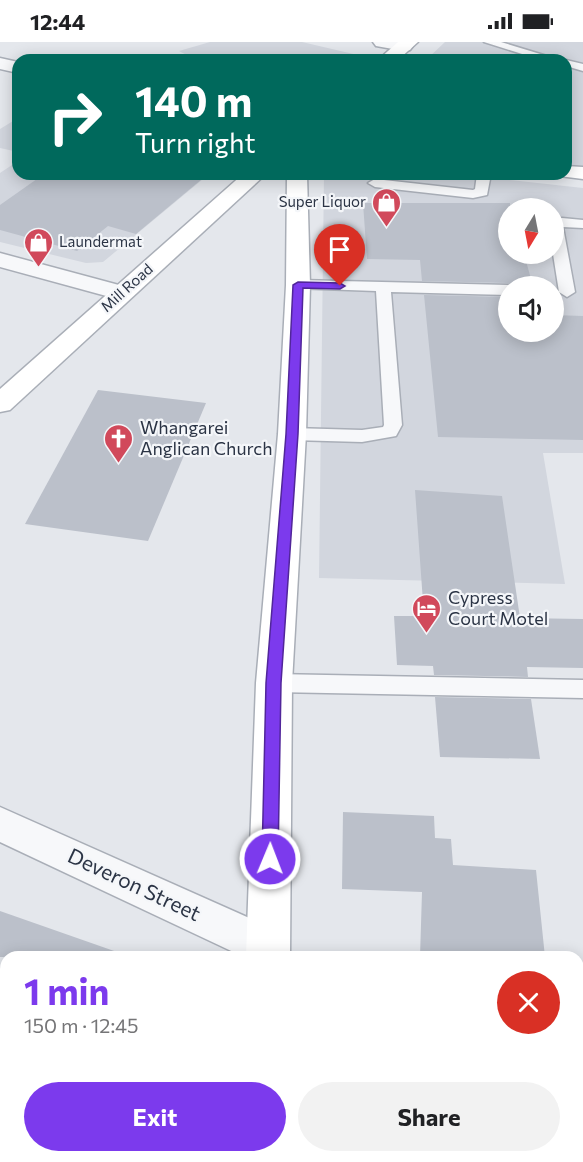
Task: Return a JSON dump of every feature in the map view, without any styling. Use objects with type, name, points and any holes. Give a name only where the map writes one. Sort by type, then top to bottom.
[{"type":"main road","points":[[394,54],[406,44]]},
{"type":"main road","name":"Mill Road","points":[[0,404],[249,180]]},
{"type":"main road","points":[[268,951],[274,683],[292,434],[298,285],[297,180]]},
{"type":"street","points":[[382,42],[406,44]]},
{"type":"street","points":[[0,260],[121,293]]},
{"type":"street","name":"Deveron Street","points":[[0,824],[266,951]]},
{"type":"lane","points":[[489,42],[532,54]]},
{"type":"lane","points":[[375,183],[473,194],[482,192],[483,180]]},
{"type":"lane","points":[[568,292],[556,226],[562,222],[583,224]]},
{"type":"lane","points":[[298,285],[498,290]]},
{"type":"lane","points":[[292,434],[362,436],[390,432],[393,425],[383,287]]},
{"type":"lane","points":[[274,683],[583,688]]},
{"type":"shaded area","points":[[210,42],[302,42],[353,54],[185,54],[179,51]]},
{"type":"shaded area","points":[[445,42],[583,42],[583,166],[572,165],[572,54],[432,54]]},
{"type":"shaded area","points":[[12,122],[12,151],[0,148],[0,129]]},
{"type":"shaded area","points":[[12,165],[12,180],[202,180],[103,262],[86,263],[0,242],[0,173]]},
{"type":"shaded area","points":[[324,180],[509,180],[583,188],[583,453],[543,453],[565,584],[319,578]]},
{"type":"building","points":[[35,180],[201,180],[136,234],[108,226],[77,251],[0,230],[0,205]]},
{"type":"building","points":[[363,203],[498,203],[498,264],[527,264],[530,276],[498,276],[498,283],[422,281],[420,260],[367,259]]},
{"type":"building","points":[[424,295],[498,297],[498,342],[564,342],[564,315],[583,316],[583,440],[438,437]]},
{"type":"building","name":"Whangarei Anglican Church","points":[[98,390],[206,403],[148,541],[25,524]]},
{"type":"building","points":[[415,490],[502,496],[520,618],[583,619],[583,668],[527,667],[528,677],[434,675],[433,666],[397,665],[394,616],[424,616]]},
{"type":"building","points":[[435,697],[531,699],[540,759],[440,757]]},
{"type":"building","points":[[343,812],[434,816],[435,838],[451,839],[453,865],[536,870],[544,951],[420,951],[422,892],[342,889]]},
{"type":"building","points":[[0,911],[114,951],[0,951]]},
{"type":"place","name":"Super Liquor","points":[[387,228]]},
{"type":"place","name":"Laundermat","points":[[38,268]]},
{"type":"place","name":"Whangarei Anglican Church","points":[[119,464]]},
{"type":"place","name":"Cypress Court Motel","points":[[427,634]]},
{"type":"route","points":[[270,859],[274,683],[292,434],[298,285],[340,286]]}]
